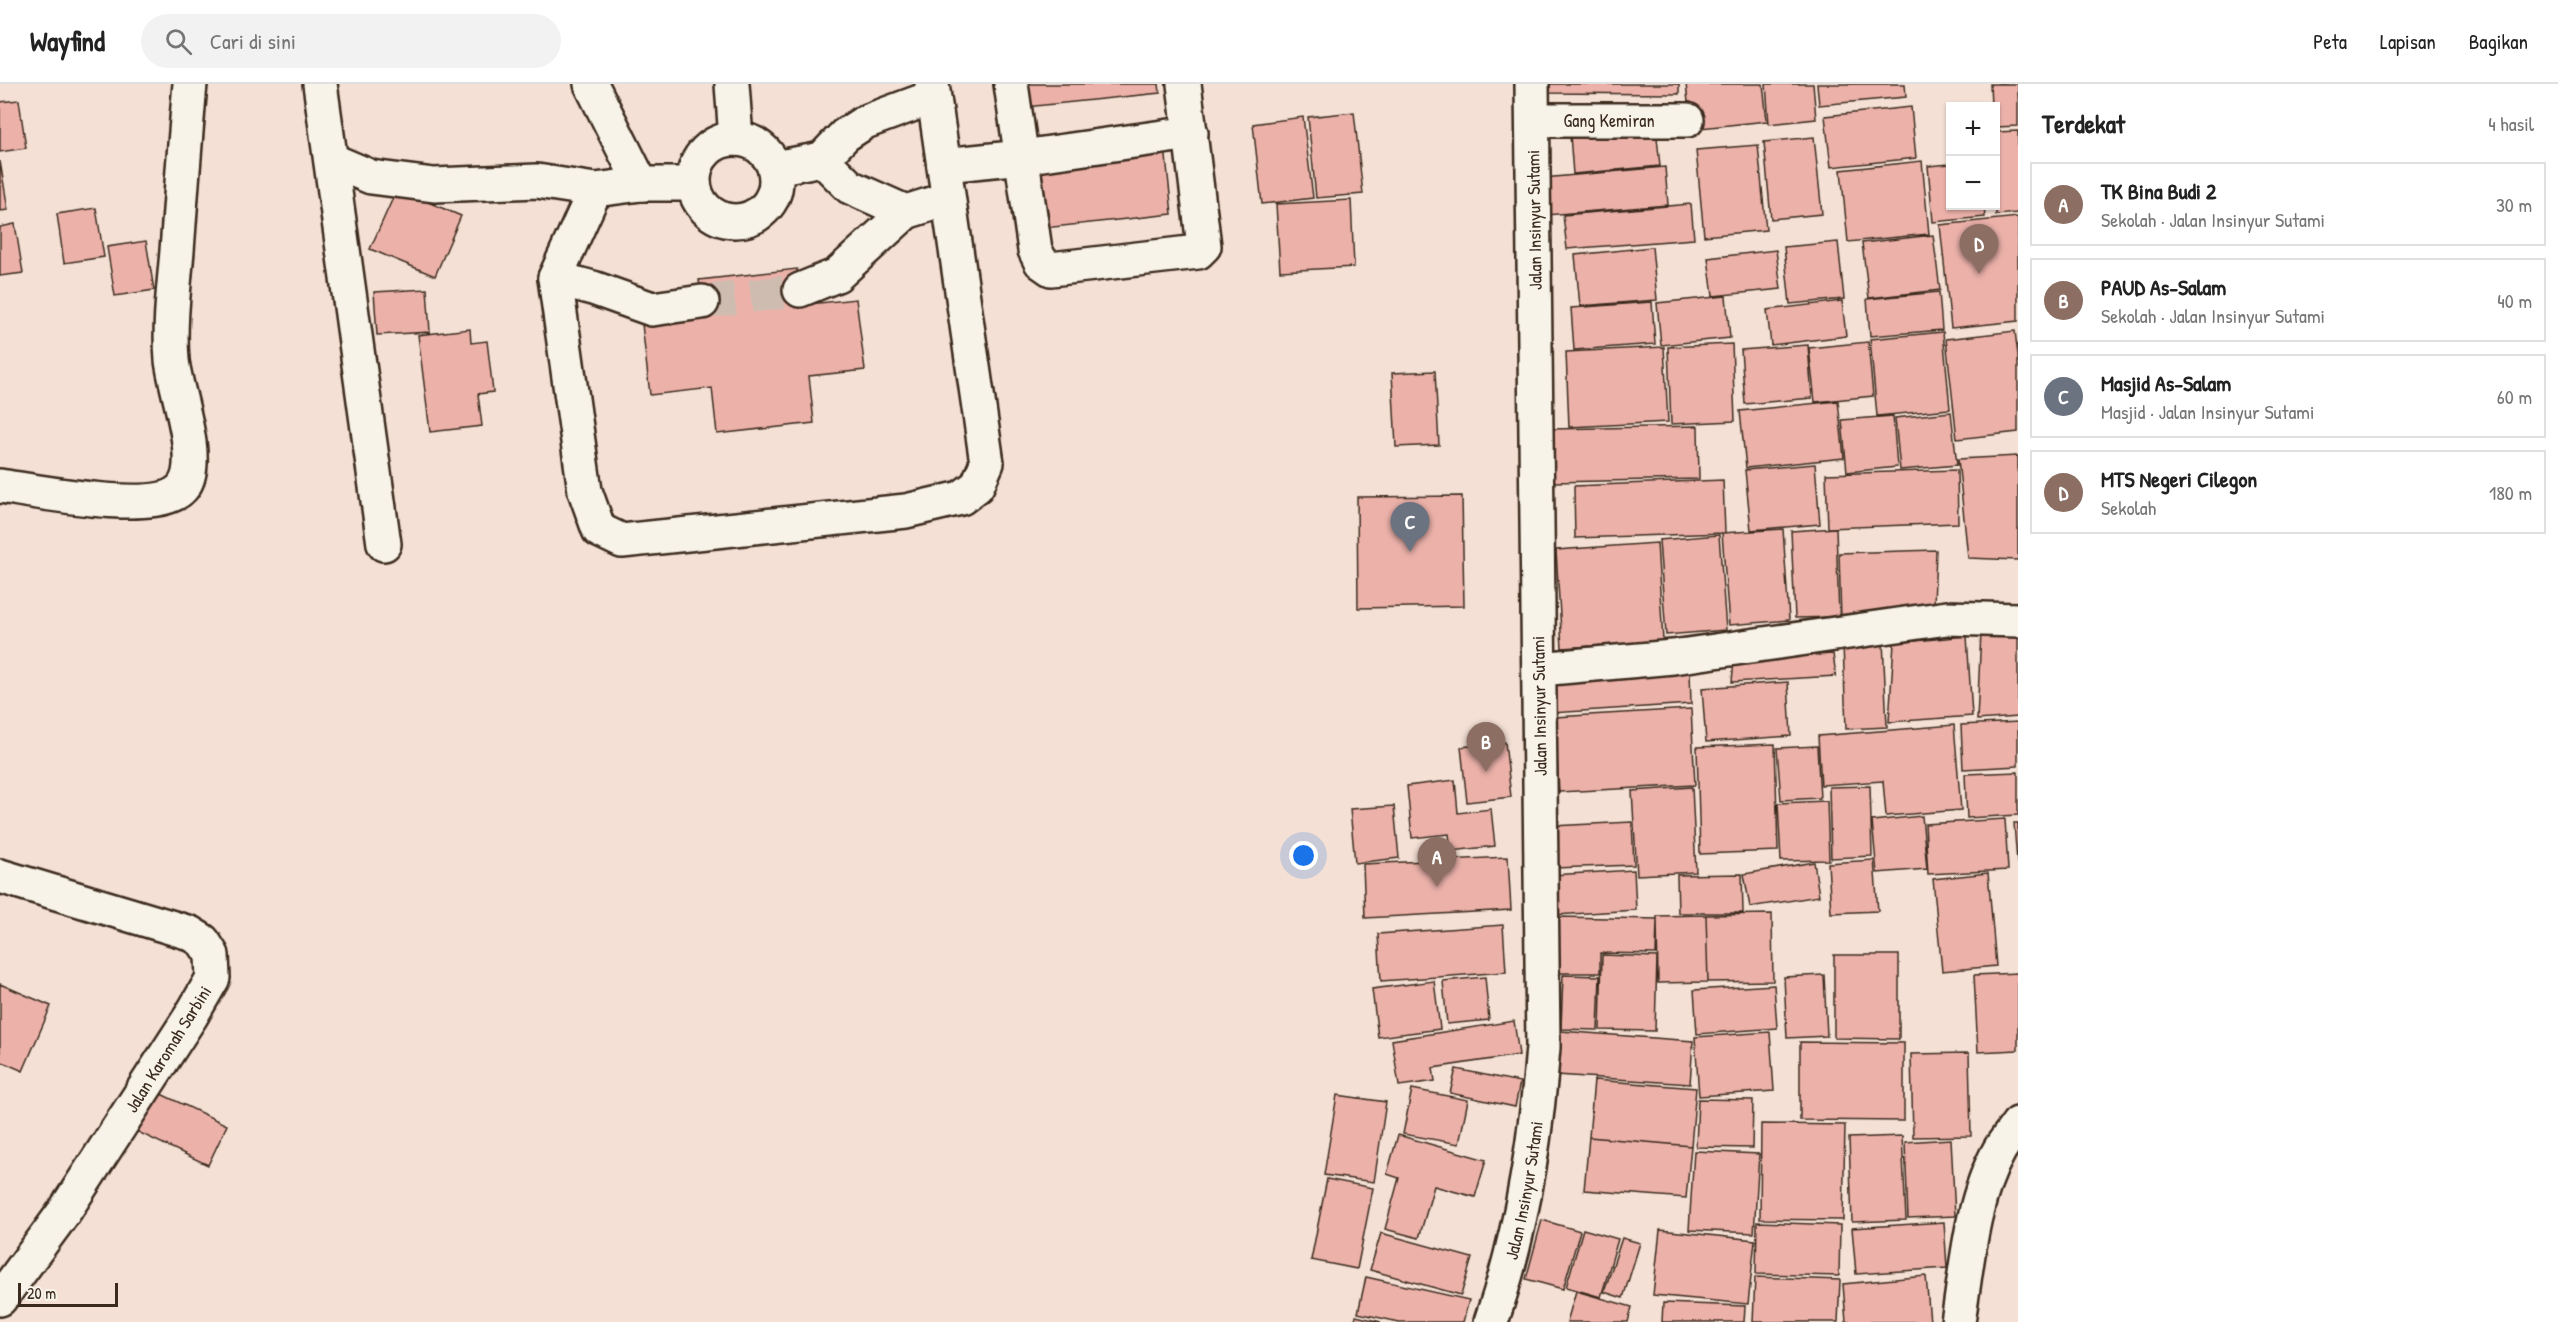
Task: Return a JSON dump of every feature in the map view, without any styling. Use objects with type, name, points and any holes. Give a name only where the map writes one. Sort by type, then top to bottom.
[{"type":"street","points":[[0,486],[105,500],[140,501],[168,498],[182,488],[189,470],[190,451],[172,360],[190,84]]},
{"type":"street","points":[[320,84],[384,544]]},
{"type":"street","points":[[591,84],[641,184]]},
{"type":"street","points":[[732,84],[736,139]]},
{"type":"street","points":[[1011,84],[1035,250],[1041,262],[1051,269],[1198,252],[1203,246],[1204,237],[1184,84]]},
{"type":"street","name":"Jalan Insinyur Sutami","points":[[1491,1322],[1504,1286],[1520,1225],[1539,1101],[1543,1058],[1532,84]]},
{"type":"street","points":[[595,190],[555,278],[585,491],[599,530],[622,542],[906,511],[961,498],[977,486],[987,463],[932,91],[865,122],[845,135],[822,159],[775,168]]},
{"type":"street","name":"Gang Kemiran","points":[[1533,120],[1687,120]]},
{"type":"street","points":[[944,165],[1022,158],[1191,133]]},
{"type":"street","points":[[736,139],[753,143],[767,153],[775,168],[777,186],[771,202],[759,214],[743,221],[726,221],[710,214],[699,201],[694,184],[696,167],[705,152],[719,142],[736,139]]},
{"type":"street","points":[[822,159],[850,187],[906,212]]},
{"type":"street","points":[[331,160],[371,177],[434,184],[537,181],[595,190],[641,184],[694,184]]},
{"type":"street","points":[[800,290],[837,275],[906,212],[947,199]]},
{"type":"street","points":[[555,278],[593,288],[652,309],[702,302]]},
{"type":"street","points":[[1539,669],[1673,657],[1947,618],[2018,620]]},
{"type":"street","name":"Jalan Karomah Sarbini","points":[[0,876],[190,933],[203,941],[212,955],[213,978],[191,1016],[64,1212],[0,1299]]},
{"type":"street","points":[[1958,1322],[1976,1219],[1989,1174],[2000,1150],[2018,1124]]},
{"type":"building","points":[[1013,84],[1159,84],[1160,93],[1016,108]]},
{"type":"building","points":[[1541,84],[1679,84],[1679,94],[1541,93]]},
{"type":"building","points":[[1686,84],[1763,84],[1767,121],[1691,129]]},
{"type":"building","points":[[1766,84],[1813,84],[1816,119],[1769,124]]},
{"type":"building","points":[[1817,84],[1905,84],[1906,97],[1819,105]]},
{"type":"building","points":[[1990,84],[2018,84],[2018,126],[2000,127],[2000,102],[1991,102]]},
{"type":"building","points":[[19,100],[26,148],[0,152],[0,102]]},
{"type":"building","points":[[1911,107],[1916,158],[1831,167],[1825,116]]},
{"type":"building","points":[[1354,112],[1363,194],[1316,198],[1308,117]]},
{"type":"building","points":[[1303,117],[1313,198],[1262,204],[1253,124]]},
{"type":"building","points":[[1656,128],[1660,166],[1573,174],[1570,135]]},
{"type":"building","points":[[2018,131],[2018,213],[1996,215],[1996,210],[2000,210],[2000,132]]},
{"type":"building","points":[[1814,137],[1822,214],[1771,219],[1764,142]]},
{"type":"building","points":[[1758,145],[1766,230],[1704,236],[1696,150]]},
{"type":"building","points":[[1165,147],[1172,214],[1035,229],[1028,162]]},
{"type":"building","points":[[0,161],[8,210],[0,211]]},
{"type":"building","points":[[1922,161],[1929,234],[1848,242],[1841,170]]},
{"type":"building","points":[[1946,164],[1946,210],[1984,210],[1985,217],[1933,222],[1928,166]]},
{"type":"building","points":[[1665,167],[1668,205],[1546,215],[1543,178]]},
{"type":"building","points":[[397,189],[461,216],[435,276],[370,249]]},
{"type":"building","points":[[1351,200],[1354,267],[1280,271],[1276,204]]},
{"type":"building","points":[[1691,204],[1694,239],[1567,249],[1563,215]]},
{"type":"building","points":[[96,208],[104,257],[64,263],[57,214]]},
{"type":"building","points":[[2018,217],[2018,321],[1951,328],[1940,225]]},
{"type":"building","points":[[15,224],[23,273],[0,276],[0,227]]},
{"type":"building","points":[[1933,235],[1940,290],[1869,298],[1862,243]]},
{"type":"building","points":[[146,241],[154,290],[115,296],[107,247]]},
{"type":"building","points":[[1838,242],[1844,299],[1790,304],[1784,247]]},
{"type":"building","points":[[1652,247],[1657,300],[1580,306],[1575,255]]},
{"type":"building","points":[[1776,250],[1781,289],[1713,296],[1708,258]]},
{"type":"building","points":[[797,269],[801,305],[856,299],[865,370],[809,376],[814,423],[717,434],[712,388],[650,395],[642,324],[704,316],[699,280]]},
{"type":"building","points":[[427,289],[430,332],[377,335],[374,292]]},
{"type":"building","points":[[1939,292],[1942,330],[1870,336],[1867,299]]},
{"type":"building","points":[[1726,296],[1730,338],[1661,345],[1657,303]]},
{"type":"building","points":[[1842,301],[1846,336],[1771,345],[1767,310]]},
{"type":"building","points":[[1652,302],[1655,344],[1574,350],[1571,308]]},
{"type":"building","points":[[470,329],[471,343],[487,341],[493,392],[478,394],[482,426],[430,432],[418,335]]},
{"type":"building","points":[[2015,331],[2018,356],[2018,432],[1957,439],[1946,339]]},
{"type":"building","points":[[1943,332],[1950,409],[1877,416],[1870,339]]},
{"type":"building","points":[[1868,342],[1873,396],[1815,402],[1809,348]]},
{"type":"building","points":[[1732,344],[1735,421],[1671,424],[1668,347]]},
{"type":"building","points":[[1808,345],[1812,398],[1745,404],[1741,350]]},
{"type":"building","points":[[1664,347],[1668,422],[1569,427],[1566,352]]},
{"type":"building","points":[[1435,371],[1439,445],[1396,447],[1392,373]]},
{"type":"building","points":[[1838,401],[1844,458],[1746,468],[1740,411]]},
{"type":"building","points":[[1951,412],[1957,465],[1900,470],[1895,418]]},
{"type":"building","points":[[1893,416],[1897,467],[1847,472],[1842,420]]},
{"type":"building","points":[[1698,426],[1699,479],[1552,482],[1551,429]]},
{"type":"building","points":[[2018,456],[2018,560],[1968,558],[1958,459]]},
{"type":"building","points":[[1815,464],[1820,524],[1751,530],[1745,470]]},
{"type":"building","points":[[1957,470],[1958,523],[1828,528],[1826,474]]},
{"type":"building","points":[[1723,480],[1725,533],[1575,538],[1574,486]]},
{"type":"building","points":[[1462,496],[1464,606],[1358,608],[1357,497]]},
{"type":"building","points":[[1836,528],[1839,617],[1795,618],[1791,531]]},
{"type":"building","points":[[1783,529],[1789,620],[1729,625],[1722,533]]},
{"type":"building","points":[[1719,535],[1726,630],[1666,635],[1659,540]]},
{"type":"building","points":[[1657,543],[1663,641],[1562,648],[1556,550]]},
{"type":"building","points":[[1936,550],[1934,605],[1841,619],[1839,553]]},
{"type":"building","points":[[1981,632],[2018,637],[2018,717],[1977,720]]},
{"type":"building","points":[[1967,636],[1972,716],[1889,722],[1894,643]]},
{"type":"building","points":[[1883,641],[1887,727],[1846,729],[1843,643]]},
{"type":"building","points":[[1833,654],[1836,676],[1732,682],[1734,660]]},
{"type":"building","points":[[1690,671],[1691,704],[1551,713],[1557,677]]},
{"type":"building","points":[[1788,682],[1791,736],[1706,742],[1702,688]]},
{"type":"building","points":[[1691,709],[1695,785],[1559,792],[1555,717]]},
{"type":"building","points":[[2018,722],[2018,766],[1963,769],[1961,725]]},
{"type":"building","points":[[1954,725],[1961,810],[1886,816],[1883,781],[1821,785],[1818,736]]},
{"type":"building","points":[[1505,742],[1511,797],[1467,802],[1461,747]]},
{"type":"building","points":[[1775,744],[1778,851],[1700,854],[1697,747]]},
{"type":"building","points":[[1817,746],[1820,798],[1781,800],[1777,748]]},
{"type":"building","points":[[2018,772],[2018,815],[1967,818],[1965,774]]},
{"type":"building","points":[[1455,780],[1458,813],[1491,809],[1495,846],[1451,851],[1449,834],[1412,838],[1407,786]]},
{"type":"building","points":[[1870,786],[1872,856],[1831,858],[1829,787]]},
{"type":"building","points":[[1692,787],[1696,872],[1637,875],[1632,791]]},
{"type":"building","points":[[1827,801],[1829,860],[1781,861],[1778,803]]},
{"type":"building","points":[[1394,806],[1399,858],[1355,863],[1350,809]]},
{"type":"building","points":[[1922,816],[1927,869],[1877,873],[1872,821]]},
{"type":"building","points":[[2005,819],[2008,870],[1928,874],[1925,824]]},
{"type":"building","points":[[1632,822],[1634,865],[1554,868],[1552,826]]},
{"type":"building","points":[[2014,823],[2018,823],[2018,862],[2017,862]]},
{"type":"building","points":[[1508,857],[1511,910],[1365,918],[1363,864]]},
{"type":"building","points":[[1874,860],[1878,911],[1831,913],[1828,863]]},
{"type":"building","points":[[1814,862],[1819,896],[1750,907],[1744,874]]},
{"type":"building","points":[[1634,870],[1636,910],[1555,915],[1552,875]]},
{"type":"building","points":[[1988,873],[1996,966],[1942,971],[1933,879]]},
{"type":"building","points":[[1742,874],[1743,913],[1678,913],[1677,875]]},
{"type":"building","points":[[1772,914],[1773,981],[1708,982],[1706,915]]},
{"type":"building","points":[[1706,915],[1708,982],[1658,983],[1657,916]]},
{"type":"building","points":[[1558,917],[1657,919],[1656,954],[1600,953],[1600,973],[1557,973]]},
{"type":"building","points":[[1503,925],[1506,972],[1381,981],[1378,934]]},
{"type":"building","points":[[1602,955],[1657,957],[1655,1031],[1600,1030]]},
{"type":"building","points":[[1834,955],[1899,955],[1899,1039],[1834,1038]]},
{"type":"building","points":[[2018,973],[2018,1050],[1978,1052],[1974,975]]},
{"type":"building","points":[[1563,975],[1600,976],[1598,1030],[1561,1029]]},
{"type":"building","points":[[1824,975],[1827,1036],[1787,1038],[1784,977]]},
{"type":"building","points":[[1485,977],[1489,1020],[1447,1024],[1443,981]]},
{"type":"building","points":[[1434,981],[1440,1029],[1378,1037],[1372,989]]},
{"type":"building","points":[[0,984],[51,1006],[23,1071],[0,1061]]},
{"type":"building","points":[[1774,985],[1777,1028],[1697,1034],[1694,990]]},
{"type":"building","points":[[1514,1021],[1519,1055],[1433,1068],[1435,1081],[1399,1086],[1392,1040]]},
{"type":"building","points":[[1560,1031],[1693,1041],[1690,1084],[1557,1075]]},
{"type":"building","points":[[1770,1032],[1774,1091],[1699,1096],[1695,1037]]},
{"type":"building","points":[[1800,1042],[1904,1043],[1904,1121],[1800,1120]]},
{"type":"building","points":[[1969,1053],[1971,1136],[1913,1137],[1911,1054]]},
{"type":"building","points":[[1456,1069],[1520,1082],[1515,1107],[1450,1093]]},
{"type":"building","points":[[1594,1080],[1696,1088],[1691,1146],[1589,1137]]},
{"type":"building","points":[[144,1086],[227,1125],[208,1165],[125,1126]]},
{"type":"building","points":[[1412,1089],[1468,1100],[1459,1144],[1403,1134]]},
{"type":"building","points":[[1337,1095],[1386,1102],[1374,1182],[1324,1175]]},
{"type":"building","points":[[1698,1099],[1753,1100],[1752,1148],[1696,1147]]},
{"type":"building","points":[[1761,1124],[1845,1125],[1843,1220],[1760,1219]]},
{"type":"building","points":[[1398,1135],[1486,1160],[1475,1197],[1434,1186],[1419,1238],[1385,1229],[1399,1178],[1387,1174]]},
{"type":"building","points":[[1902,1136],[1906,1220],[1852,1222],[1849,1138]]},
{"type":"building","points":[[1589,1137],[1691,1146],[1686,1198],[1584,1190]]},
{"type":"building","points":[[1951,1139],[1955,1216],[1908,1218],[1905,1142]]},
{"type":"building","points":[[1694,1151],[1759,1154],[1754,1233],[1689,1230]]},
{"type":"building","points":[[1327,1179],[1373,1188],[1357,1269],[1311,1260]]},
{"type":"building","points":[[1542,1220],[1580,1231],[1563,1289],[1526,1279]]},
{"type":"building","points":[[1757,1222],[1840,1225],[1839,1276],[1756,1274]]},
{"type":"building","points":[[1944,1222],[1947,1268],[1856,1274],[1852,1228]]},
{"type":"building","points":[[1583,1229],[1618,1239],[1601,1297],[1566,1287]]},
{"type":"building","points":[[1660,1230],[1755,1240],[1748,1304],[1653,1295]]},
{"type":"building","points":[[1381,1233],[1472,1258],[1461,1295],[1370,1270]]},
{"type":"building","points":[[1622,1238],[1640,1243],[1623,1298],[1604,1292]]},
{"type":"building","points":[[1926,1276],[1930,1322],[1846,1322],[1843,1284]]},
{"type":"building","points":[[1366,1277],[1469,1300],[1463,1322],[1399,1322],[1358,1313]]},
{"type":"building","points":[[1755,1277],[1840,1280],[1838,1322],[1753,1322]]},
{"type":"building","points":[[1576,1291],[1632,1307],[1628,1322],[1567,1322]]},
{"type":"building","points":[[1663,1303],[1745,1306],[1744,1322],[1662,1322]]},
{"type":"building","points":[[1356,1316],[1381,1322],[1354,1322]]},
{"type":"tunnel","points":[[702,302],[800,290]]},
{"type":"place","name":"MTS Negeri Cilegon","points":[[1979,274]]},
{"type":"place","name":"Masjid As-Salam","points":[[1410,552]]},
{"type":"place","name":"PAUD As-Salam","points":[[1486,772]]},
{"type":"place","name":"TK Bina Budi 2","points":[[1437,887]]}]
